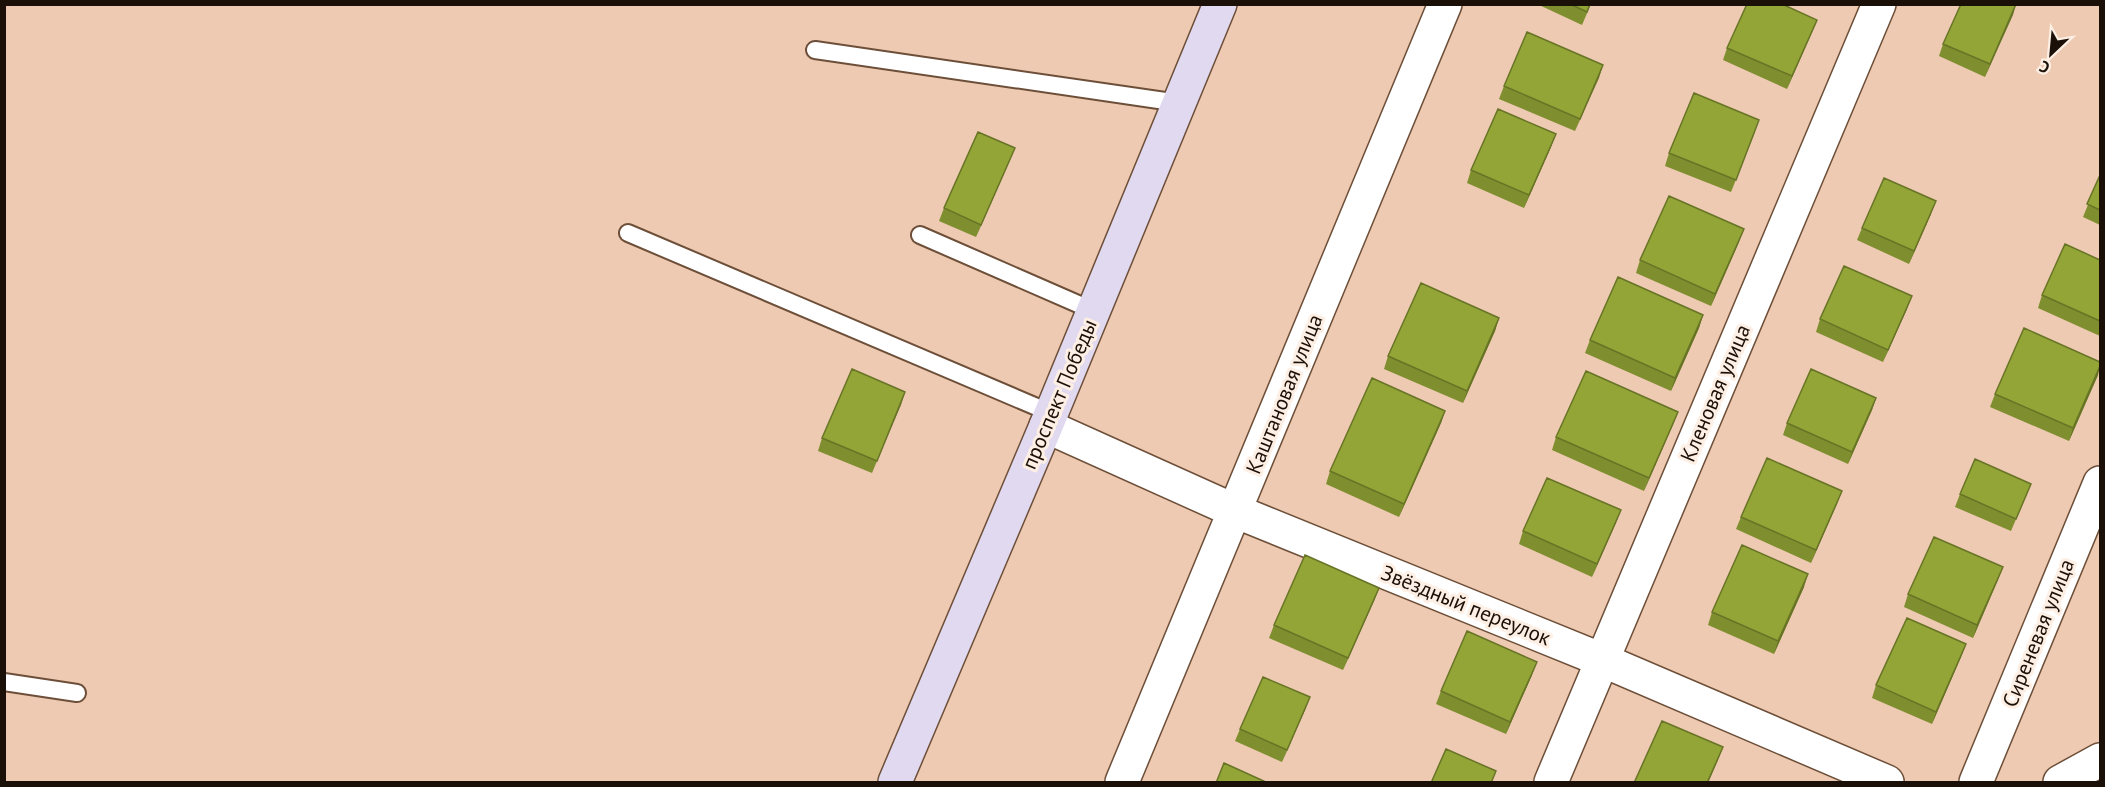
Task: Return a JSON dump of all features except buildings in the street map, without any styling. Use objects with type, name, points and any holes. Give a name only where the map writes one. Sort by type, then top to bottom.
[{"type":"main road","name":"проспект Победы","points":[[895,783],[1049,420],[1221,4]]},
{"type":"street","name":"Каштановая улица","points":[[1122,783],[1445,4]]},
{"type":"street","name":"Кленовая улица","points":[[1551,783],[1879,4]]},
{"type":"street","name":"Звёздный переулок","points":[[1049,420],[1235,511],[1602,660],[1887,783]]},
{"type":"street","name":"Сиреневая улица","points":[[1977,783],[2100,483]]},
{"type":"street","points":[[2060,783],[2100,760]]},
{"type":"lane","points":[[815,50],[1179,102]]},
{"type":"lane","points":[[628,232],[1049,420]]},
{"type":"lane","points":[[920,235],[1094,311]]},
{"type":"lane","points":[[4,682],[77,693]]}]
